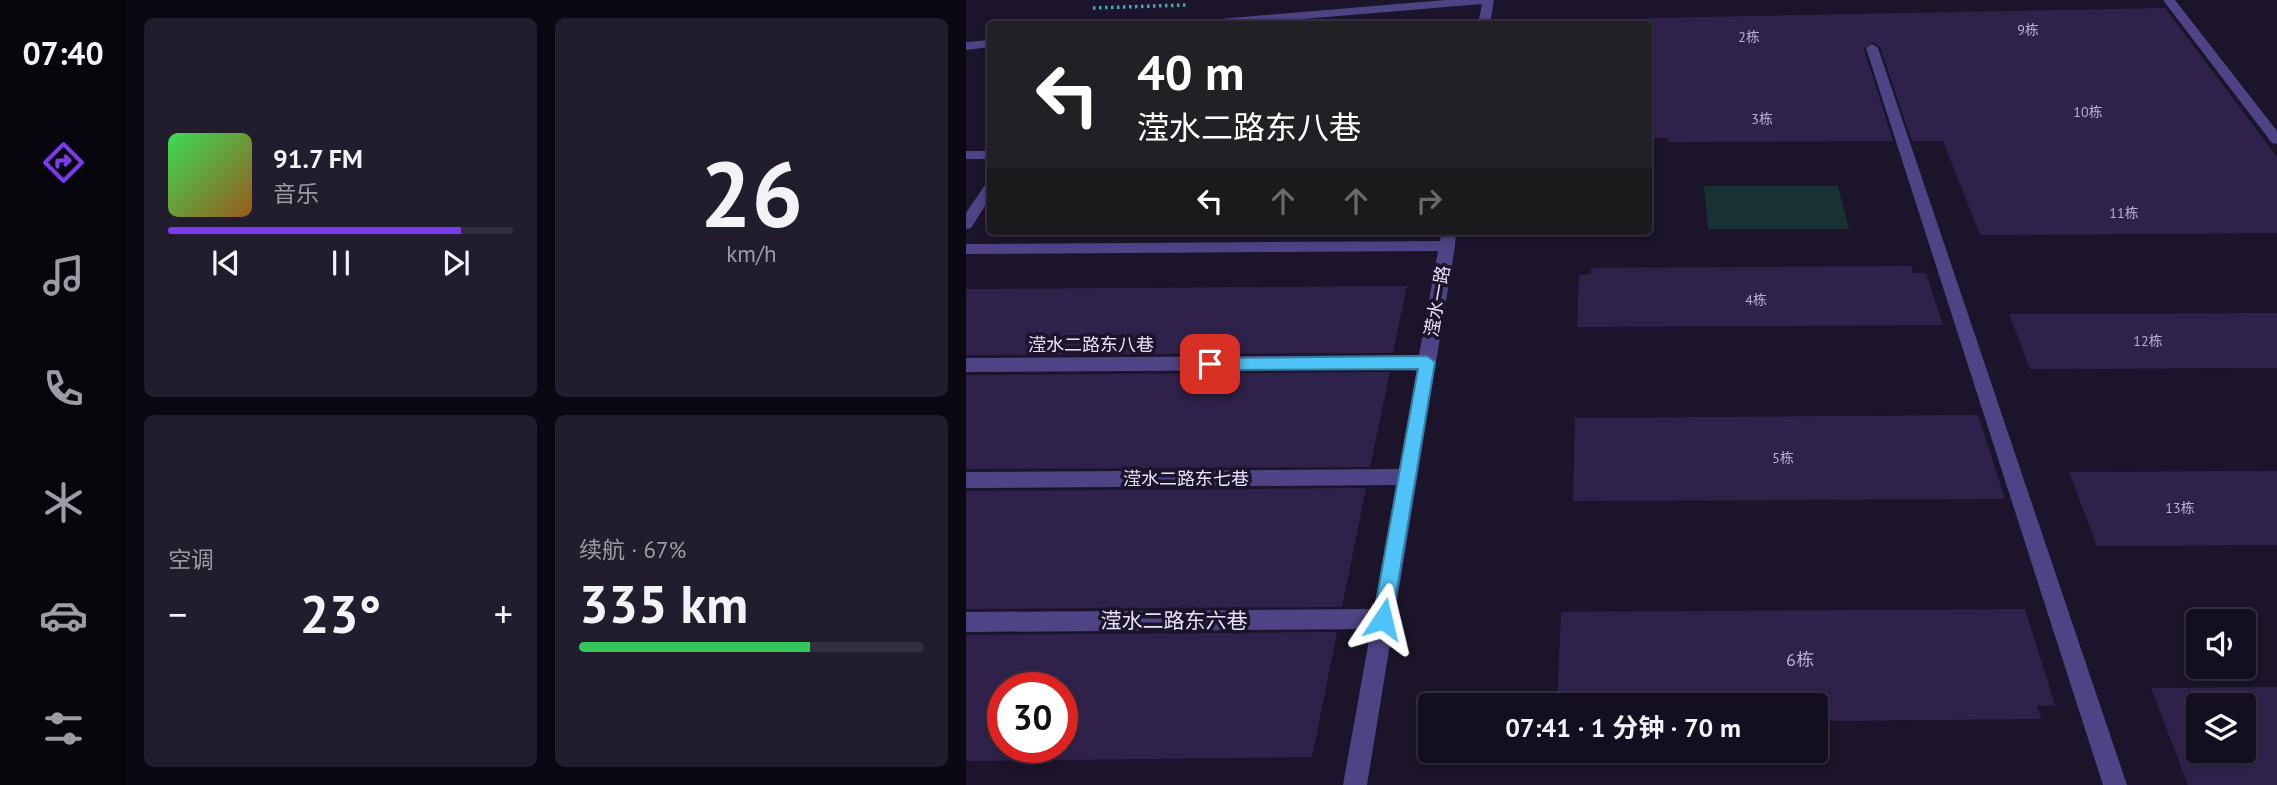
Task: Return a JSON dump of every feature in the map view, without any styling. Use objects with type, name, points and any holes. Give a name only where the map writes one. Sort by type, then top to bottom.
[{"type":"street","points":[[1243,21],[1486,0],[1484,21]]},
{"type":"street","points":[[2169,0],[2277,140]]},
{"type":"street","points":[[966,46],[987,44]]},
{"type":"street","points":[[1872,48],[2115,785]]},
{"type":"street","points":[[966,155],[987,155]]},
{"type":"street","points":[[966,225],[987,193]]},
{"type":"street","points":[[966,248],[1448,238]]},
{"type":"street","name":"滢水一路","points":[[1354,785],[1448,238]]},
{"type":"street","name":"滢水二路东八巷","points":[[966,365],[1427,362]]},
{"type":"street","name":"滢水二路东七巷","points":[[966,480],[1407,477]]},
{"type":"street","name":"滢水二路东六巷","points":[[966,622],[1383,619]]},
{"type":"path","points":[[1093,8],[1188,5]]},
{"type":"green space","points":[[1704,186],[1838,186],[1849,229],[1708,229]]},
{"type":"building","points":[[2165,8],[2277,157],[2277,233],[1980,235],[1943,141],[1912,141],[1880,47],[1873,42],[1864,49],[1893,141],[1668,142],[1668,138],[1652,138],[1652,21],[1648,21],[1648,18]]},
{"type":"building","points":[[1911,266],[1913,273],[1926,273],[1943,325],[1577,327],[1579,275],[1591,274],[1591,268]]},
{"type":"building","points":[[1407,286],[1393,353],[966,355],[966,289]]},
{"type":"building","points":[[2277,313],[2277,368],[2030,369],[2009,314]]},
{"type":"building","points":[[1390,372],[1370,467],[966,469],[966,375]]},
{"type":"building","points":[[1978,415],[2005,499],[1573,501],[1575,418]]},
{"type":"building","points":[[2277,471],[2277,545],[2097,546],[2069,472]]},
{"type":"building","points":[[1366,488],[1342,607],[966,609],[966,491]]},
{"type":"building","points":[[2025,609],[2055,705],[2037,706],[2041,719],[1828,721],[1828,693],[1558,693],[1561,612]]},
{"type":"building","points":[[1337,632],[1312,757],[1078,760],[1078,672],[987,672],[987,761],[966,761],[966,635]]},
{"type":"building","points":[[2277,687],[2277,785],[2188,785],[2151,688]]},
{"type":"route","points":[[1210,364],[1427,362],[1383,619]]}]
